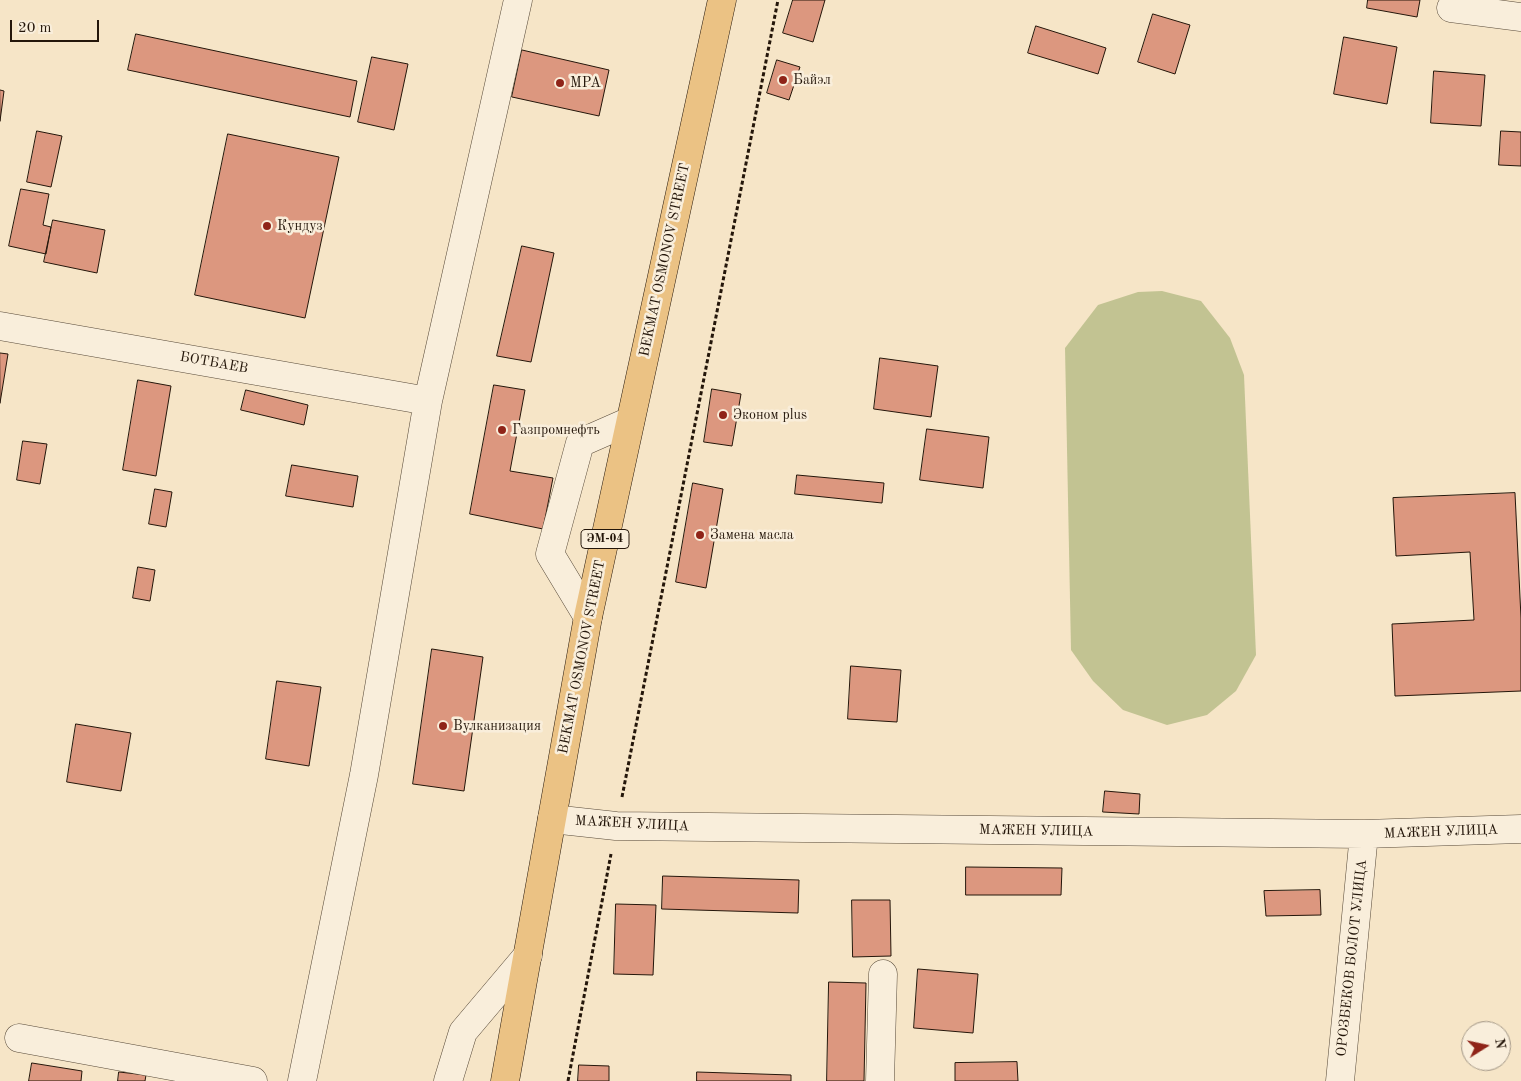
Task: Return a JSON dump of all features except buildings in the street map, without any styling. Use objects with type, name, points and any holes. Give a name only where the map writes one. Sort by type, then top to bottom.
[{"type":"highway","name":"BEKMAT OSMONOV STREET","points":[[505,1081],[588,617],[722,0]]},
{"type":"street","points":[[302,1081],[364,775],[428,401],[518,0]]},
{"type":"street","points":[[1451,8],[1521,17]]},
{"type":"street","name":"БОТБАЕВ","points":[[0,326],[428,401]]},
{"type":"street","points":[[588,617],[550,554],[580,443],[630,421]]},
{"type":"street","name":"МАЖЕН УЛИЦА","points":[[552,819],[616,826],[1364,834],[1521,829]]},
{"type":"street","name":"ОРОЗБЕКОВ БОЛОТ УЛИЦА","points":[[1340,1081],[1364,834]]},
{"type":"street","points":[[448,1081],[463,1032],[528,955]]},
{"type":"street","points":[[880,1081],[883,974]]},
{"type":"street","points":[[19,1038],[254,1081]]},
{"type":"path","points":[[568,1081],[616,826],[778,0]]},
{"type":"green space","points":[[1162,291],[1201,301],[1230,338],[1244,375],[1256,655],[1236,691],[1207,715],[1167,725],[1123,710],[1093,681],[1071,650],[1065,348],[1098,305],[1138,292]]},
{"type":"place","name":"Байэл","points":[[783,80]]},
{"type":"place","name":"MPA","points":[[560,83]]},
{"type":"place","name":"Кундуз","points":[[267,226]]},
{"type":"place","name":"Эконом plus","points":[[723,415]]},
{"type":"place","name":"Газпромнефть","points":[[502,430]]},
{"type":"place","name":"Замена масла","points":[[700,535]]},
{"type":"place","name":"Вулканизация","points":[[443,726]]}]
